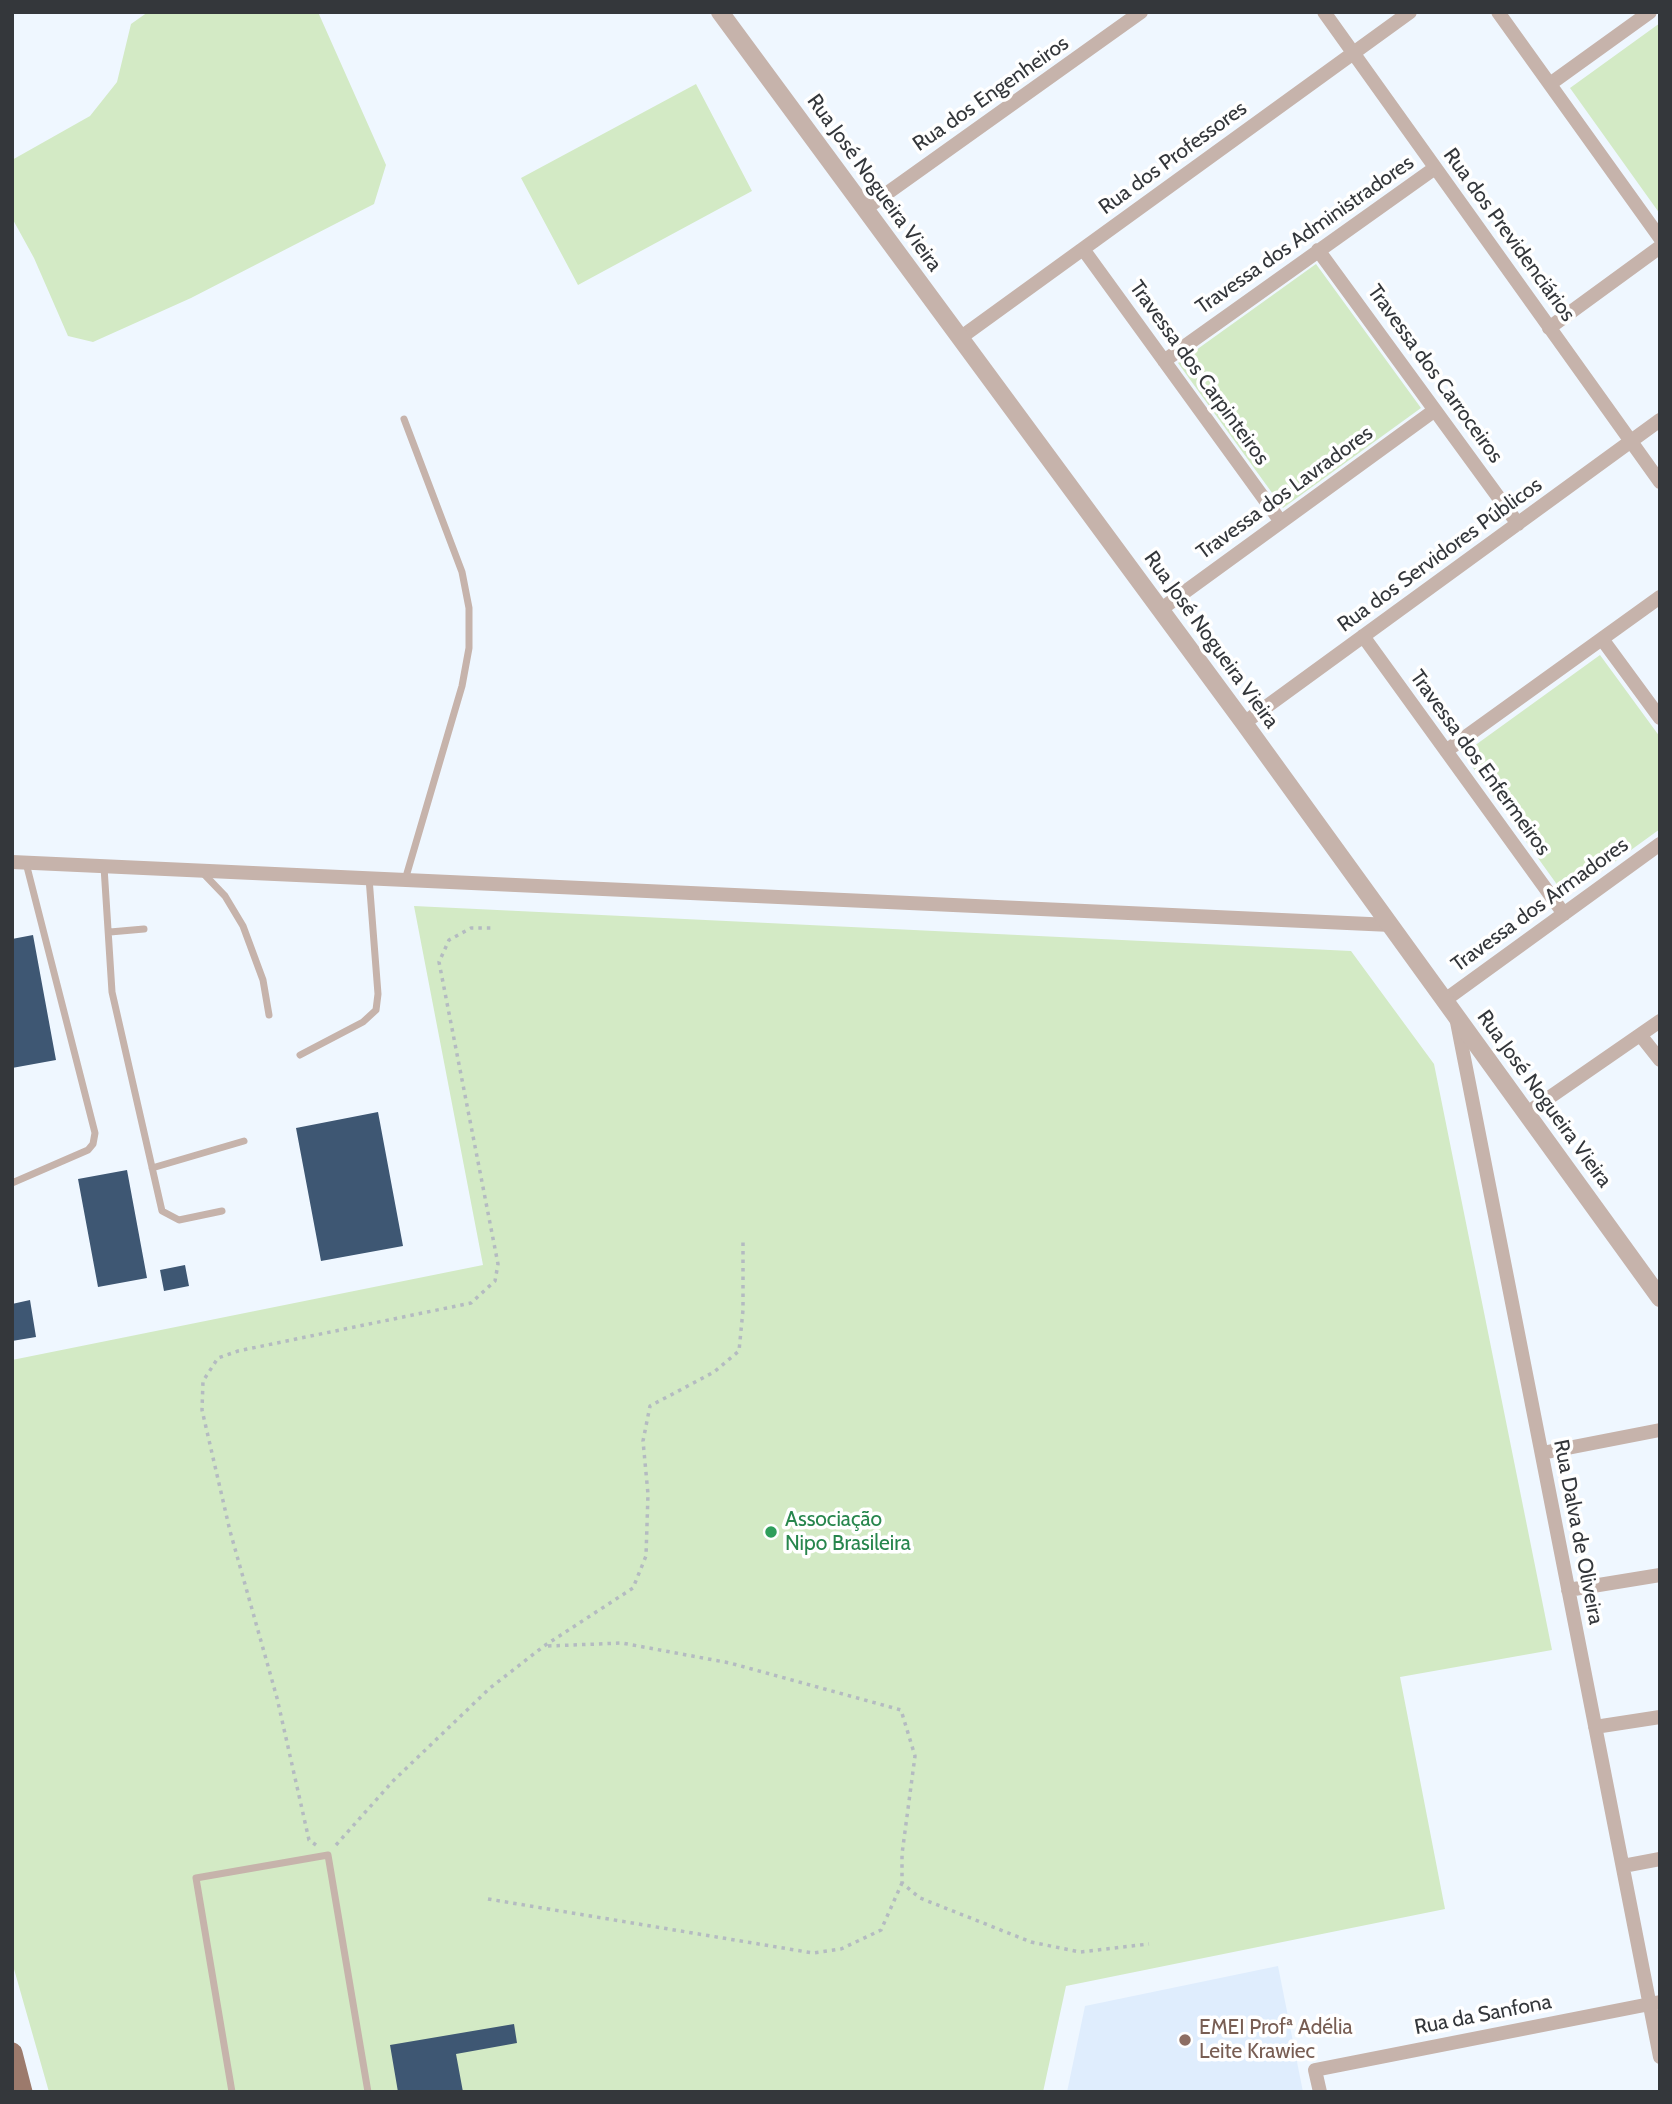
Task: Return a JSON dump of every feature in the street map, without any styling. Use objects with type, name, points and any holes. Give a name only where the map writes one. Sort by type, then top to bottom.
[{"type":"main road","points":[[12,2053],[22,2092]]},
{"type":"street","name":"Rua José Nogueira Vieira","points":[[720,12],[1244,723],[1660,1298]]},
{"type":"street","name":"Rua dos Engenheiros","points":[[865,209],[1141,12]]},
{"type":"street","name":"Rua dos Previdenciários","points":[[1324,12],[1660,482]]},
{"type":"street","name":"Rua dos Professores","points":[[960,338],[1410,12]]},
{"type":"street","points":[[1498,12],[1660,238]]},
{"type":"street","points":[[1550,84],[1650,12]]},
{"type":"street","name":"Travessa dos Administradores","points":[[1164,361],[1435,168]]},
{"type":"street","points":[[1549,328],[1660,247]]},
{"type":"street","name":"Travessa dos Carpinteiros","points":[[1083,249],[1281,522]]},
{"type":"street","name":"Travessa dos Carroceiros","points":[[1318,250],[1518,524]]},
{"type":"street","name":"Travessa dos Lavradores","points":[[1160,610],[1435,410]]},
{"type":"street","name":"Rua dos Servidores Públicos","points":[[1244,723],[1660,421]]},
{"type":"street","points":[[1446,751],[1660,597]]},
{"type":"street","name":"Travessa dos Enfermeiros","points":[[1363,636],[1564,914]]},
{"type":"street","points":[[1602,639],[1660,718]]},
{"type":"street","name":"Travessa dos Armadores","points":[[1445,1000],[1660,844]]},
{"type":"street","points":[[19,862],[1391,925]]},
{"type":"street","name":"Rua Dalva de Oliveira","points":[[1456,1015],[1595,1727],[1623,1866],[1655,2003],[1660,2057]]},
{"type":"street","points":[[1527,1113],[1660,1021]]},
{"type":"street","points":[[1641,1036],[1660,1060]]},
{"type":"street","points":[[1542,1453],[1660,1430]]},
{"type":"street","points":[[1568,1590],[1660,1575]]},
{"type":"street","points":[[1595,1727],[1660,1717]]},
{"type":"street","points":[[1623,1866],[1660,1859]]},
{"type":"street","name":"Rua da Sanfona","points":[[1320,2092],[1315,2070],[1655,2003]]},
{"type":"lane","points":[[404,419],[462,572],[470,608],[469,648],[462,686],[405,880]]},
{"type":"lane","points":[[12,1183],[88,1150],[93,1144],[95,1133],[19,862]]},
{"type":"lane","points":[[104,866],[112,992],[162,1211],[170,1218],[179,1220],[222,1211]]},
{"type":"lane","points":[[200,870],[225,896],[243,926],[263,980],[269,1015]]},
{"type":"lane","points":[[300,1055],[363,1022],[376,1010],[378,994],[369,878]]},
{"type":"lane","points":[[110,932],[144,929]]},
{"type":"lane","points":[[152,1168],[244,1141]]},
{"type":"lane","points":[[232,2092],[196,1878],[328,1855],[368,2092]]},
{"type":"path","points":[[492,928],[471,928],[449,940],[439,962],[498,1264],[495,1281],[471,1303],[239,1350],[218,1358],[202,1381],[202,1410],[227,1517],[277,1698],[309,1840],[328,1855],[427,1748],[490,1688],[544,1646],[634,1588],[646,1556],[648,1494],[643,1441],[650,1406],[714,1372],[739,1350],[743,1310],[743,1239]]},
{"type":"path","points":[[488,1899],[813,1953],[841,1949],[881,1930],[902,1882],[902,1854],[915,1756],[901,1710],[730,1663],[622,1643],[544,1646]]},
{"type":"path","points":[[902,1882],[920,1898],[1031,1941],[1080,1952],[1149,1944]]},
{"type":"shaded area","name":"EMEI Profª Adélia Leite Krawiec","points":[[1278,1966],[1303,2092],[1067,2092],[1085,2006]]},
{"type":"green space","points":[[148,12],[318,12],[386,165],[374,204],[191,298],[93,342],[68,336],[34,258],[12,218],[12,160],[90,116],[117,82],[131,24]]},
{"type":"green space","points":[[1660,23],[1660,214],[1570,88]]},
{"type":"green space","points":[[696,84],[752,191],[578,285],[521,178]]},
{"type":"green space","points":[[1316,264],[1421,408],[1283,508],[1178,363]]},
{"type":"green space","points":[[1600,655],[1660,737],[1660,829],[1566,897],[1463,754]]},
{"type":"green space","name":"Associação Nipo Brasileira","points":[[414,906],[1351,951],[1434,1064],[1552,1650],[1400,1677],[1445,1909],[1066,1986],[1043,2092],[49,2092],[12,1962],[12,1360],[483,1265]]},
{"type":"building","points":[[33,935],[56,1060],[12,1068],[12,939]]},
{"type":"building","points":[[378,1112],[403,1246],[321,1261],[296,1128]]},
{"type":"building","points":[[127,1170],[147,1278],[98,1287],[78,1179]]},
{"type":"building","points":[[185,1265],[189,1286],[164,1291],[160,1270]]},
{"type":"building","points":[[30,1300],[36,1337],[12,1341],[12,1304]]},
{"type":"building","points":[[514,2024],[517,2043],[456,2054],[463,2092],[398,2092],[390,2045]]},
{"type":"place","name":"Associação Nipo Brasileira","points":[[771,1532]]},
{"type":"place","name":"EMEI Profª Adélia Leite Krawiec","points":[[1185,2040]]}]
